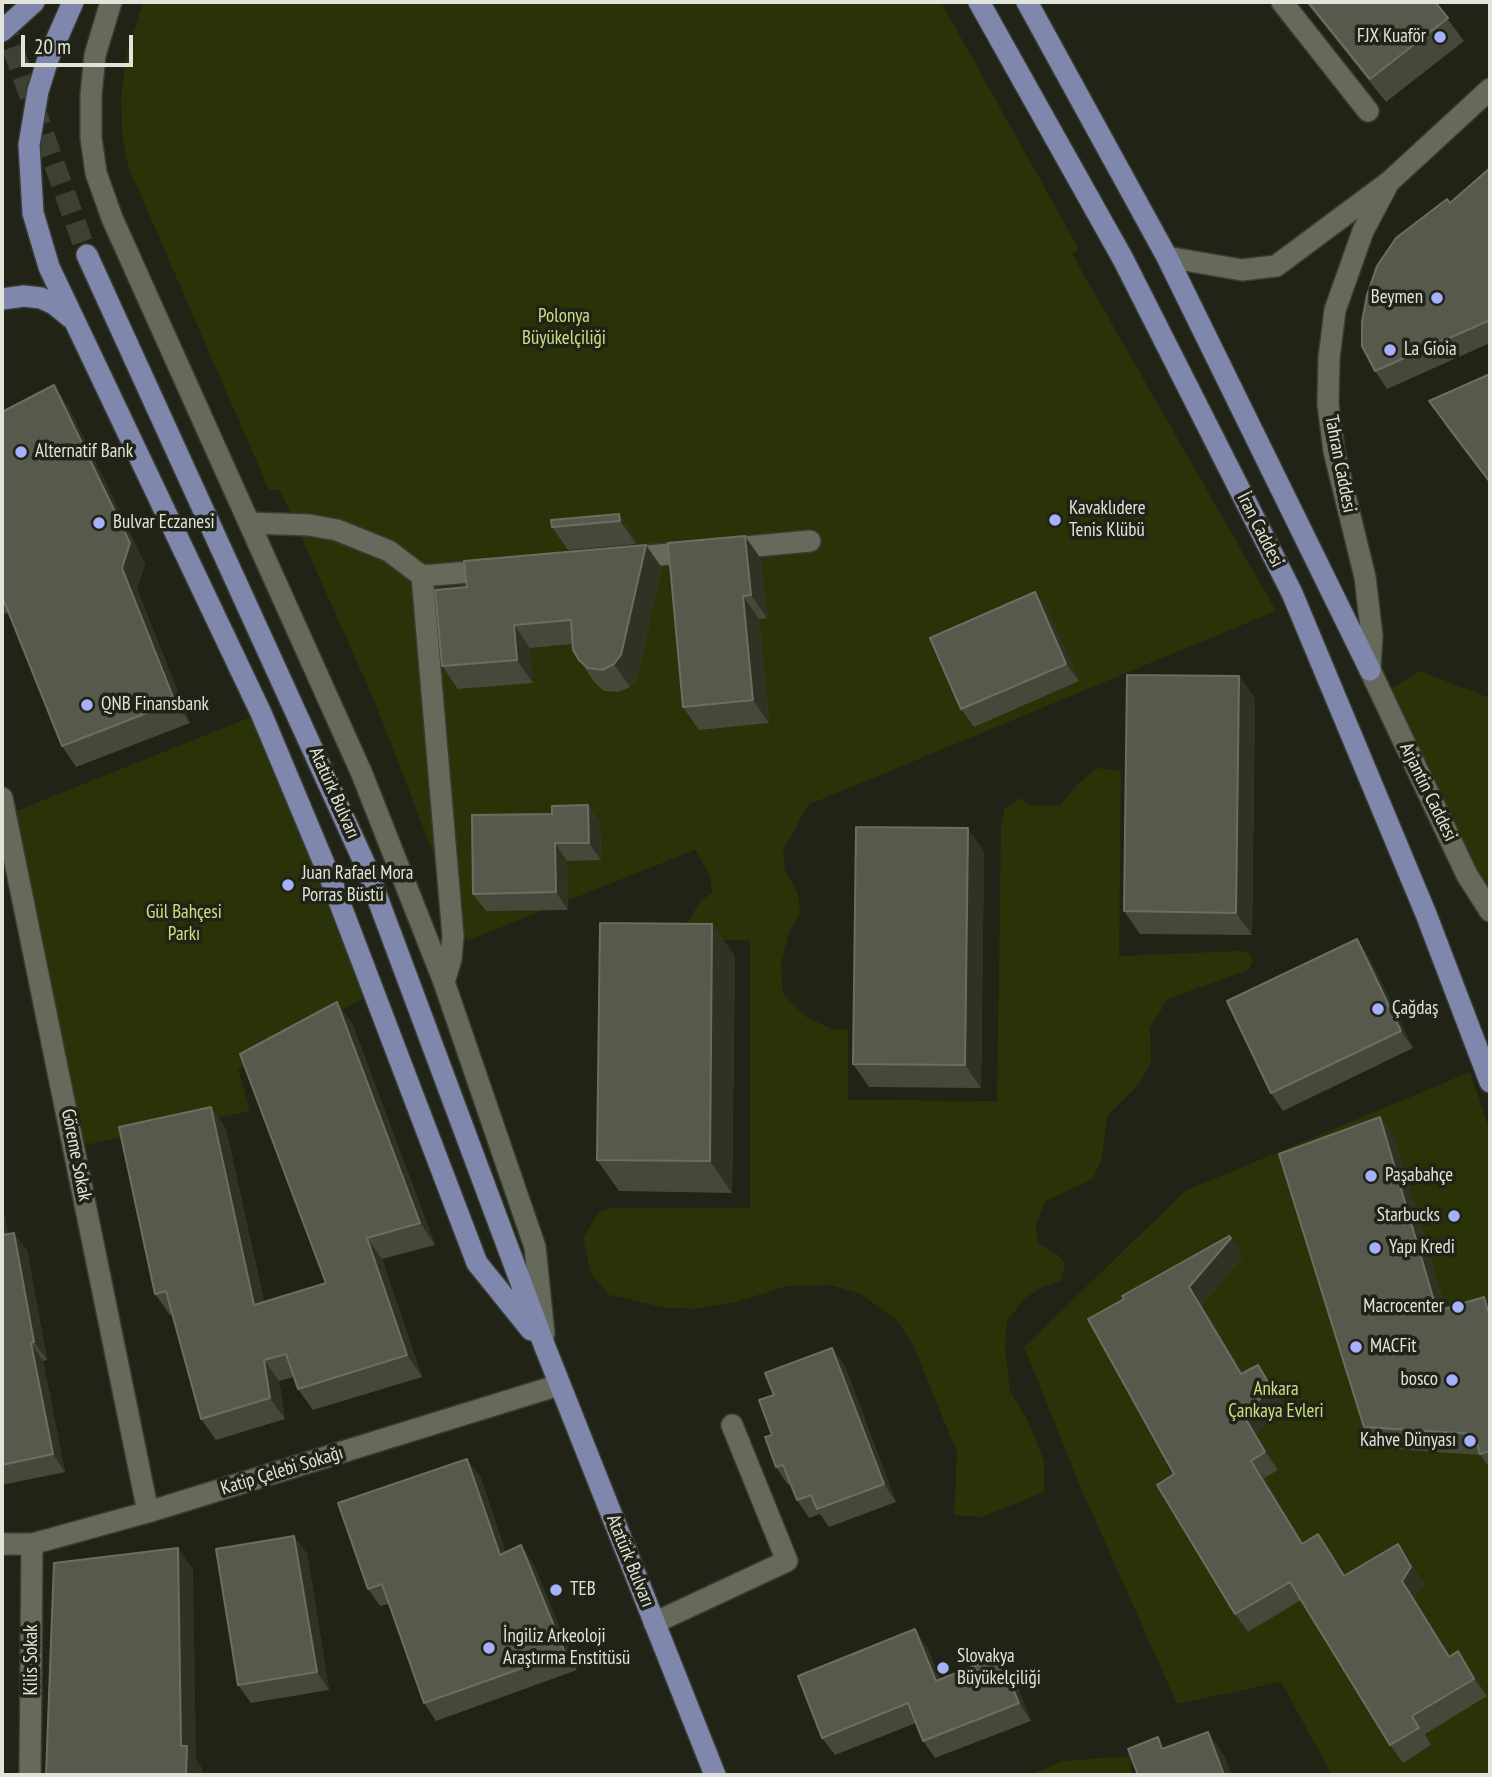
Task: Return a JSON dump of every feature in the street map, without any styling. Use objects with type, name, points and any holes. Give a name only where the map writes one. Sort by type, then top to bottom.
[{"type":"main road","points":[[2,31],[34,2]]},
{"type":"main road","name":"Atatürk Bulvarı","points":[[73,2],[41,80],[29,145],[33,214],[49,267],[261,713],[331,880],[477,1263],[545,1347]]},
{"type":"main road","name":"İran Caddesi","points":[[979,2],[1123,259],[1292,593],[1426,914],[1490,1082]]},
{"type":"main road","name":"İran Caddesi","points":[[1027,2],[1167,257],[1370,670]]},
{"type":"main road","name":"Atatürk Bulvarı","points":[[87,255],[364,862],[559,1385],[715,1775]]},
{"type":"main road","points":[[2,299],[24,296],[41,298],[54,304],[73,319]]},
{"type":"street","points":[[111,2],[95,55],[91,95],[91,138],[96,173],[112,218],[362,774],[444,982],[536,1247],[545,1347]]},
{"type":"street","points":[[1282,2],[1368,111]]},
{"type":"street","name":"Tahran Caddesi","points":[[1167,257],[1242,271],[1276,265],[1389,183],[1490,89]]},
{"type":"street","name":"Tahran Caddesi","points":[[1370,670],[1372,636],[1366,577],[1334,451],[1328,404],[1329,358],[1335,310],[1363,231],[1389,183]]},
{"type":"street","points":[[251,523],[309,524],[337,530],[389,551],[422,576],[519,567]]},
{"type":"street","points":[[602,560],[810,541]]},
{"type":"street","points":[[422,576],[453,936],[452,959],[444,982]]},
{"type":"street","name":"Arjantin Caddesi","points":[[1370,670],[1467,875],[1490,911]]},
{"type":"street","name":"Göreme Sokak","points":[[2,798],[148,1512]]},
{"type":"street","name":"Katip Çelebi Sokağı","points":[[2,1544],[32,1544],[148,1512],[559,1385]]},
{"type":"street","points":[[654,1623],[787,1561],[732,1425]]},
{"type":"street","name":"Kilis Sokak","points":[[30,1775],[32,1544]]},
{"type":"green space","name":"Polonya Büyükelçiliği","points":[[143,2],[941,2],[1079,249],[1072,254],[1276,611],[808,805],[783,851],[785,871],[798,893],[800,914],[790,930],[781,963],[783,994],[806,1017],[830,1028],[848,1030],[848,1100],[997,1101],[1001,826],[1005,808],[1019,798],[1032,805],[1059,806],[1078,784],[1097,768],[1121,771],[1119,956],[1238,951],[1250,953],[1253,961],[1248,970],[1168,999],[1150,1028],[1151,1062],[1139,1084],[1107,1116],[1102,1158],[1093,1179],[1046,1201],[1036,1225],[1038,1243],[1057,1254],[1065,1264],[1061,1281],[1042,1287],[1024,1299],[1007,1321],[1005,1348],[1010,1391],[1028,1421],[1044,1461],[1044,1492],[982,1517],[954,1515],[957,1453],[913,1344],[896,1320],[861,1294],[830,1285],[787,1286],[736,1302],[692,1309],[666,1308],[609,1295],[591,1274],[583,1238],[598,1213],[610,1208],[750,1208],[750,941],[679,938],[700,901],[712,893],[710,876],[695,850],[467,941],[374,700],[280,490],[269,490],[128,166],[122,135],[121,96],[126,57]]},
{"type":"green space","points":[[1420,671],[1490,698],[1490,911],[1381,694]]},
{"type":"green space","name":"Gül Bahçesi Parkı","points":[[261,713],[374,992],[238,1069],[250,1111],[75,1147],[6,815]]},
{"type":"green space","name":"Ankara Çankaya Evleri","points":[[1470,1072],[1490,1132],[1490,1775],[1332,1775],[1281,1682],[1177,1704],[1080,1486],[1024,1347],[1185,1191]]},
{"type":"green space","points":[[1131,1756],[1131,1775],[1029,1775],[1062,1761]]},
{"type":"building","points":[[1308,2],[1435,2],[1448,18],[1370,79]]},
{"type":"building","name":"Beymen","points":[[1490,168],[1490,320],[1375,371],[1362,346],[1362,322],[1367,295],[1377,266],[1396,238],[1447,199],[1450,203]]},
{"type":"building","points":[[1490,374],[1490,482],[1429,401]]},
{"type":"building","points":[[54,385],[130,543],[122,568],[175,702],[62,746],[2,596],[2,412]]},
{"type":"building","points":[[619,514],[620,521],[552,527],[551,520]]},
{"type":"building","points":[[745,536],[751,595],[743,596],[753,700],[683,707],[668,543]]},
{"type":"building","points":[[646,545],[621,655],[614,664],[602,670],[588,668],[579,660],[573,650],[571,620],[514,625],[517,660],[442,666],[435,590],[467,587],[464,561]]},
{"type":"building","points":[[1035,592],[1066,664],[961,709],[930,638]]},
{"type":"building","points":[[1127,675],[1239,676],[1236,913],[1124,911]]},
{"type":"building","points":[[588,805],[589,843],[555,843],[556,892],[473,894],[472,815],[552,814],[552,806]]},
{"type":"building","points":[[856,827],[968,828],[965,1065],[853,1064]]},
{"type":"building","points":[[600,923],[712,924],[710,1161],[597,1160]]},
{"type":"building","points":[[1357,939],[1401,1031],[1271,1093],[1227,1001]]},
{"type":"building","points":[[337,1002],[420,1223],[367,1238],[407,1355],[298,1389],[286,1354],[264,1360],[270,1398],[201,1419],[166,1291],[155,1294],[119,1127],[211,1107],[254,1305],[326,1283],[240,1054]]},
{"type":"building","points":[[1380,1117],[1437,1311],[1484,1297],[1490,1318],[1490,1451],[1480,1454],[1474,1434],[1364,1427],[1279,1154]]},
{"type":"building","points":[[14,1233],[34,1342],[31,1343],[53,1454],[2,1465],[2,1235]]},
{"type":"building","points":[[1229,1236],[1231,1238],[1189,1287],[1241,1374],[1258,1365],[1271,1387],[1244,1416],[1265,1452],[1251,1461],[1302,1544],[1318,1534],[1344,1576],[1398,1544],[1411,1567],[1402,1581],[1449,1657],[1458,1651],[1474,1679],[1412,1716],[1419,1728],[1390,1745],[1290,1582],[1235,1614],[1157,1485],[1174,1474],[1088,1319],[1124,1299],[1122,1296]]},
{"type":"building","points":[[832,1348],[884,1484],[817,1509],[811,1495],[797,1500],[783,1465],[776,1467],[765,1437],[772,1435],[759,1400],[774,1395],[765,1373]]},
{"type":"building","points":[[467,1459],[500,1555],[521,1545],[565,1653],[424,1703],[382,1584],[368,1589],[338,1503]]},
{"type":"building","points":[[294,1536],[317,1672],[238,1685],[216,1549]]},
{"type":"building","points":[[178,1548],[181,1746],[187,1746],[186,1775],[46,1775],[54,1563]]},
{"type":"building","points":[[915,1629],[936,1681],[999,1656],[1019,1703],[923,1741],[908,1703],[822,1738],[798,1676]]},
{"type":"building","points":[[1208,1732],[1224,1775],[1138,1775],[1128,1749],[1158,1737],[1162,1749]]},
{"type":"tunnel","points":[[2,18],[87,255]]},
{"type":"place","name":"FJX Kuaför","points":[[1440,37]]},
{"type":"place","name":"Beymen","points":[[1437,298]]},
{"type":"place","name":"La Gioia","points":[[1390,350]]},
{"type":"place","name":"Alternatif Bank","points":[[21,452]]},
{"type":"place","name":"Kavaklıdere Tenis Klübü","points":[[1055,520]]},
{"type":"place","name":"Bulvar Eczanesi","points":[[99,523]]},
{"type":"place","name":"QNB Finansbank","points":[[87,705]]},
{"type":"place","name":"Juan Rafael Mora Porras Büstü","points":[[288,885]]},
{"type":"place","name":"Çağdaş","points":[[1378,1009]]},
{"type":"place","name":"Paşabahçe","points":[[1371,1176]]},
{"type":"place","name":"Starbucks","points":[[1454,1216]]},
{"type":"place","name":"Yapı Kredi","points":[[1375,1248]]},
{"type":"place","name":"Macrocenter","points":[[1458,1307]]},
{"type":"place","name":"MACFit","points":[[1356,1347]]},
{"type":"place","name":"bosco","points":[[1452,1380]]},
{"type":"place","name":"Kahve Dünyası","points":[[1470,1441]]},
{"type":"place","name":"TEB","points":[[556,1590]]},
{"type":"place","name":"İngiliz Arkeoloji Araştırma Enstitüsü","points":[[489,1648]]},
{"type":"place","name":"Slovakya Büyükelçiliği","points":[[943,1668]]}]
